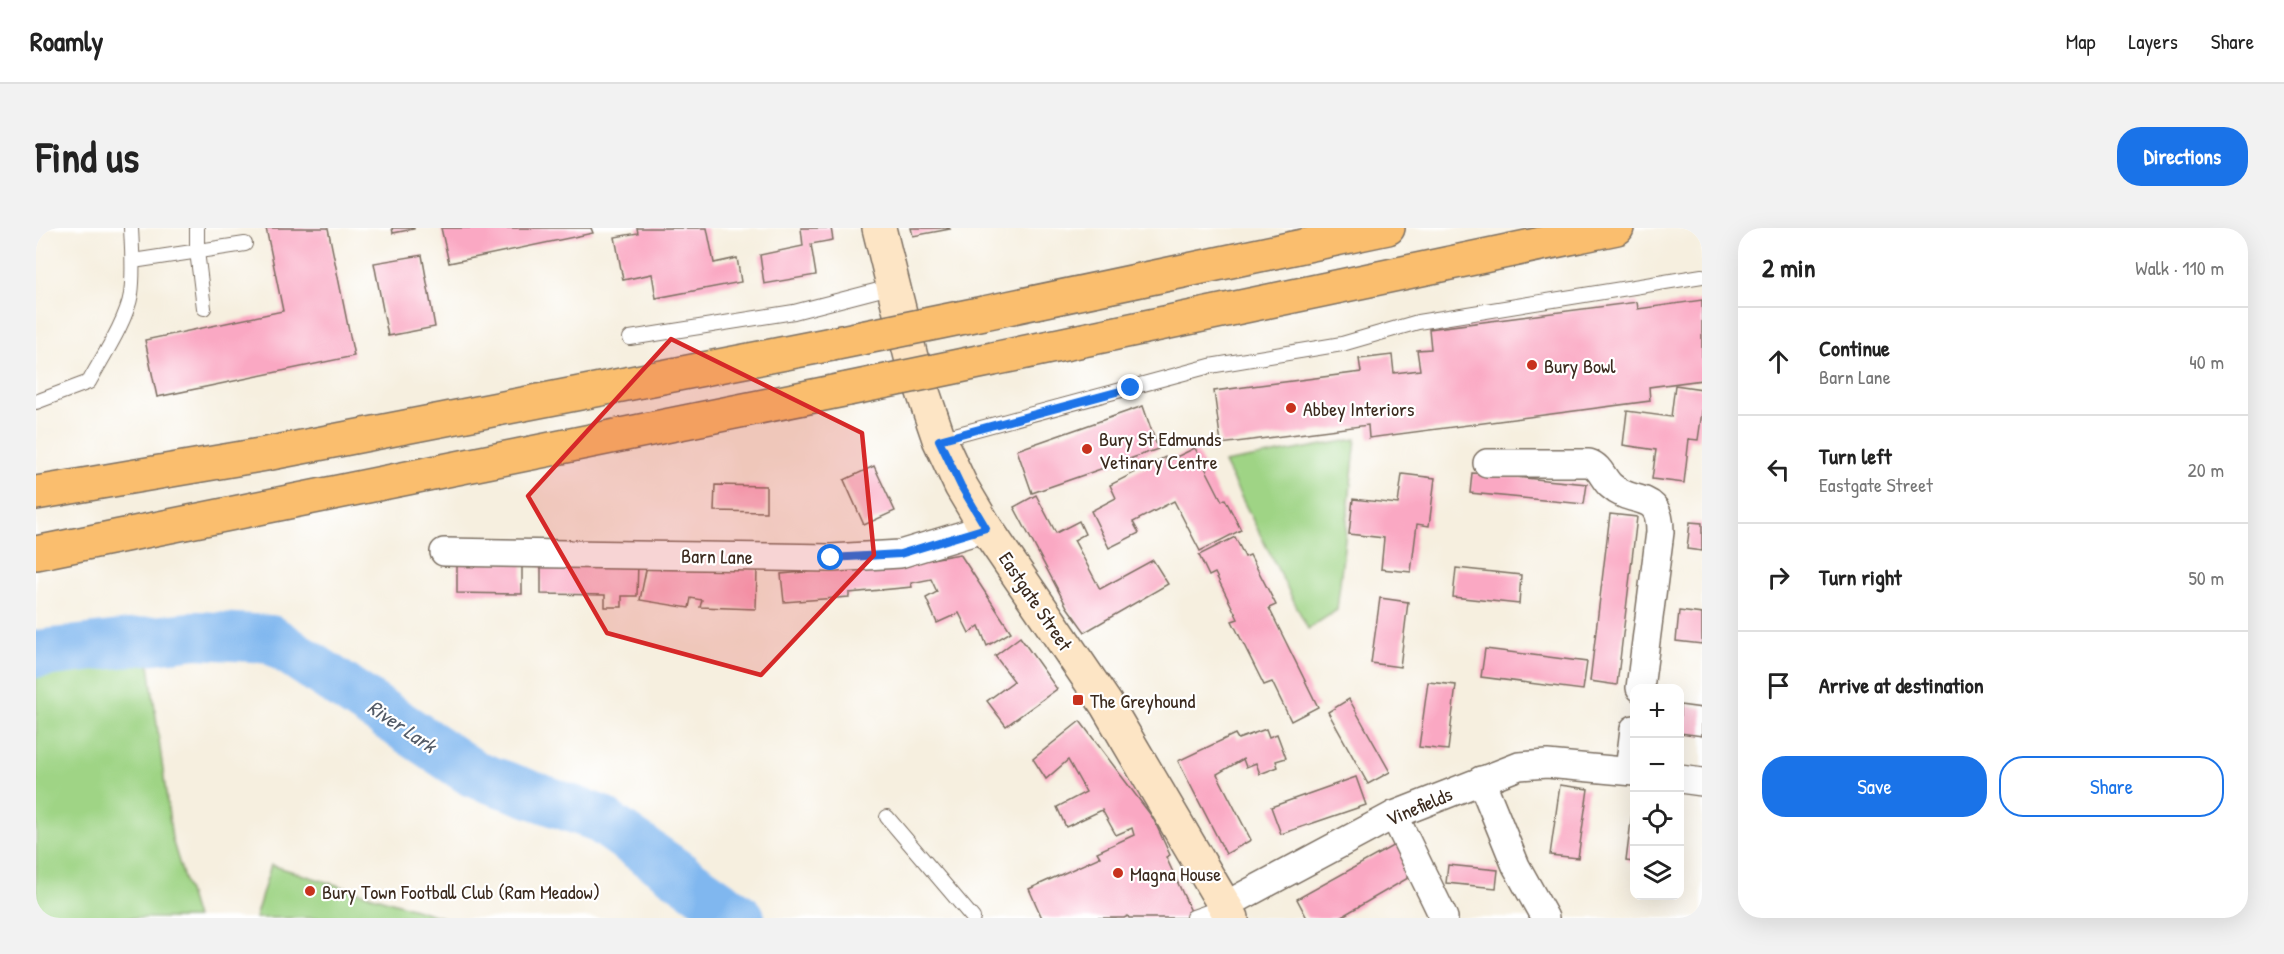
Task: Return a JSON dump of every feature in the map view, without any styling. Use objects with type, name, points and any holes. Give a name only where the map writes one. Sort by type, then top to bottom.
[{"type":"highway","points":[[36,493],[266,454],[832,344],[1388,228]]},
{"type":"highway","points":[[36,553],[848,389],[1617,228]]},
{"type":"street","name":"Eastgate Street","points":[[879,228],[911,357],[939,440],[961,486],[986,528],[1106,704],[1228,912]]},
{"type":"street","points":[[1487,463],[1590,463],[1598,466],[1611,486],[1624,494],[1647,500],[1656,508],[1660,519],[1660,532],[1641,684]]},
{"type":"street","name":"Barn Lane","points":[[444,552],[831,558],[900,554],[986,528]]},
{"type":"street","name":"Vinefields","points":[[1228,912],[1394,815],[1519,766],[1547,764],[1630,772]]},
{"type":"street","points":[[1481,780],[1516,866],[1545,918]]},
{"type":"street","points":[[1684,780],[1702,782]]},
{"type":"street","points":[[1394,815],[1444,918]]},
{"type":"lane","points":[[36,402],[88,382],[117,330],[131,296],[133,261],[131,228]]},
{"type":"lane","points":[[197,228],[197,251],[204,308]]},
{"type":"lane","points":[[133,261],[245,244]]},
{"type":"lane","points":[[939,440],[1210,366],[1342,344],[1418,322],[1702,276]]},
{"type":"lane","points":[[630,338],[794,312],[894,286]]},
{"type":"lane","points":[[887,817],[973,918]]},
{"type":"lane","points":[[1193,917],[1228,912]]},
{"type":"highlighted area","points":[[671,339],[862,433],[874,555],[761,675],[607,633],[528,496]]},
{"type":"green space","points":[[1356,439],[1337,610],[1308,629],[1224,463]]},
{"type":"green space","points":[[144,626],[172,839],[196,918],[36,918],[36,639]]},
{"type":"green space","name":"Bury Town Football Club (Ram Meadow)","points":[[271,865],[444,918],[255,918]]},
{"type":"building","points":[[266,228],[328,228],[354,356],[157,397],[145,340],[283,311]]},
{"type":"building","points":[[392,228],[414,228],[414,229],[393,233]]},
{"type":"building","points":[[441,228],[591,228],[593,233],[449,263]]},
{"type":"building","points":[[637,228],[707,228],[714,263],[737,258],[741,282],[656,298],[652,274],[623,280],[615,237],[638,233]]},
{"type":"building","points":[[801,228],[831,228],[833,240],[811,244],[816,275],[764,284],[760,255],[803,246]]},
{"type":"building","points":[[911,228],[949,228],[950,229],[913,236]]},
{"type":"building","points":[[422,255],[435,327],[388,336],[374,263]]},
{"type":"building","name":"Bury Bowl","points":[[1702,300],[1702,380],[1649,387],[1650,401],[1369,438],[1368,425],[1221,444],[1214,391],[1361,372],[1359,359],[1392,355],[1394,373],[1420,370],[1417,350],[1431,349],[1429,329],[1637,302],[1638,309]]},
{"type":"building","points":[[1675,385],[1702,389],[1698,440],[1689,439],[1684,483],[1652,479],[1656,450],[1623,445],[1627,411],[1671,417]]},
{"type":"building","name":"Bury St Edmunds Vetinary Centre","points":[[1143,406],[1158,449],[1032,493],[1017,450]]},
{"type":"building","points":[[1195,448],[1222,501],[1225,499],[1241,530],[1200,551],[1174,501],[1133,522],[1139,533],[1109,548],[1091,511],[1116,498],[1110,485],[1165,457],[1166,462]]},
{"type":"building","points":[[874,466],[895,511],[864,525],[844,480]]},
{"type":"building","points":[[1472,473],[1587,484],[1584,504],[1470,493]]},
{"type":"building","points":[[1402,474],[1435,478],[1429,526],[1417,524],[1411,572],[1381,569],[1384,538],[1349,534],[1353,499],[1398,504]]},
{"type":"building","points":[[715,485],[766,486],[766,512],[714,511]]},
{"type":"building","points":[[1036,495],[1056,533],[1079,521],[1085,534],[1074,540],[1100,589],[1153,560],[1168,584],[1085,632],[1067,607],[1014,507]]},
{"type":"building","points":[[1610,514],[1637,517],[1617,685],[1590,681]]},
{"type":"building","points":[[1690,522],[1702,523],[1702,551],[1687,549]]},
{"type":"building","points":[[1235,537],[1245,557],[1250,555],[1276,605],[1269,608],[1318,707],[1291,721],[1272,682],[1264,685],[1232,621],[1238,619],[1215,573],[1209,576],[1199,555]]},
{"type":"building","points":[[960,554],[1011,632],[987,646],[979,626],[969,633],[959,613],[937,623],[926,598],[937,592],[931,579],[911,583],[912,587],[849,593],[849,597],[784,602],[781,574],[909,563]]},
{"type":"building","points":[[457,562],[522,562],[522,594],[457,593]]},
{"type":"building","points":[[541,562],[638,563],[637,596],[622,596],[622,607],[605,607],[605,595],[541,594]]},
{"type":"building","points":[[647,565],[757,569],[756,609],[700,607],[702,600],[691,598],[689,608],[640,600]]},
{"type":"building","points":[[1456,568],[1521,575],[1519,604],[1453,597]]},
{"type":"building","points":[[1380,598],[1408,602],[1400,667],[1371,663]]},
{"type":"building","points":[[1679,611],[1702,614],[1702,644],[1676,641]]},
{"type":"building","points":[[1020,637],[1057,689],[1006,726],[987,701],[1014,681],[995,656]]},
{"type":"building","points":[[1485,649],[1587,662],[1583,690],[1481,677]]},
{"type":"building","points":[[1428,682],[1456,685],[1448,750],[1419,747]]},
{"type":"building","points":[[1349,699],[1390,772],[1368,784],[1328,712]]},
{"type":"building","points":[[1684,706],[1702,708],[1702,736],[1684,734]]},
{"type":"building","name":"Magna House","points":[[1080,721],[1153,818],[1170,855],[1166,857],[1194,918],[1129,918],[1128,916],[1124,918],[1042,918],[1029,889],[1100,857],[1097,852],[1134,835],[1132,828],[1116,835],[1102,810],[1066,827],[1057,807],[1086,792],[1068,760],[1046,779],[1033,759]]},
{"type":"building","points":[[1266,729],[1269,737],[1277,734],[1286,758],[1276,761],[1278,767],[1260,774],[1256,763],[1246,767],[1243,759],[1217,774],[1251,840],[1226,854],[1178,761],[1235,734],[1238,739]]},
{"type":"building","points":[[1356,777],[1366,805],[1281,834],[1271,807]]},
{"type":"building","points":[[1560,785],[1588,789],[1578,858],[1550,855]]},
{"type":"building","points":[[1630,829],[1630,862],[1626,861]]},
{"type":"building","points":[[1398,843],[1415,874],[1339,918],[1307,918],[1297,899]]},
{"type":"building","points":[[1448,865],[1498,870],[1496,888],[1446,883]]},
{"type":"waterway","name":"River Lark","points":[[36,654],[197,635],[271,639],[474,774],[598,818],[741,918]]},
{"type":"place","name":"Bury Bowl","points":[[1532,365]]},
{"type":"place","name":"Abbey Interiors","points":[[1291,408]]},
{"type":"place","name":"Bury St Edmunds Vetinary Centre","points":[[1087,449]]},
{"type":"place","name":"The Greyhound","points":[[1078,700]]},
{"type":"place","name":"Magna House","points":[[1118,873]]},
{"type":"place","name":"Bury Town Football Club (Ram Meadow)","points":[[310,891]]},
{"type":"route","points":[[831,558],[900,554],[986,528],[961,486],[939,440],[1131,388]]}]
